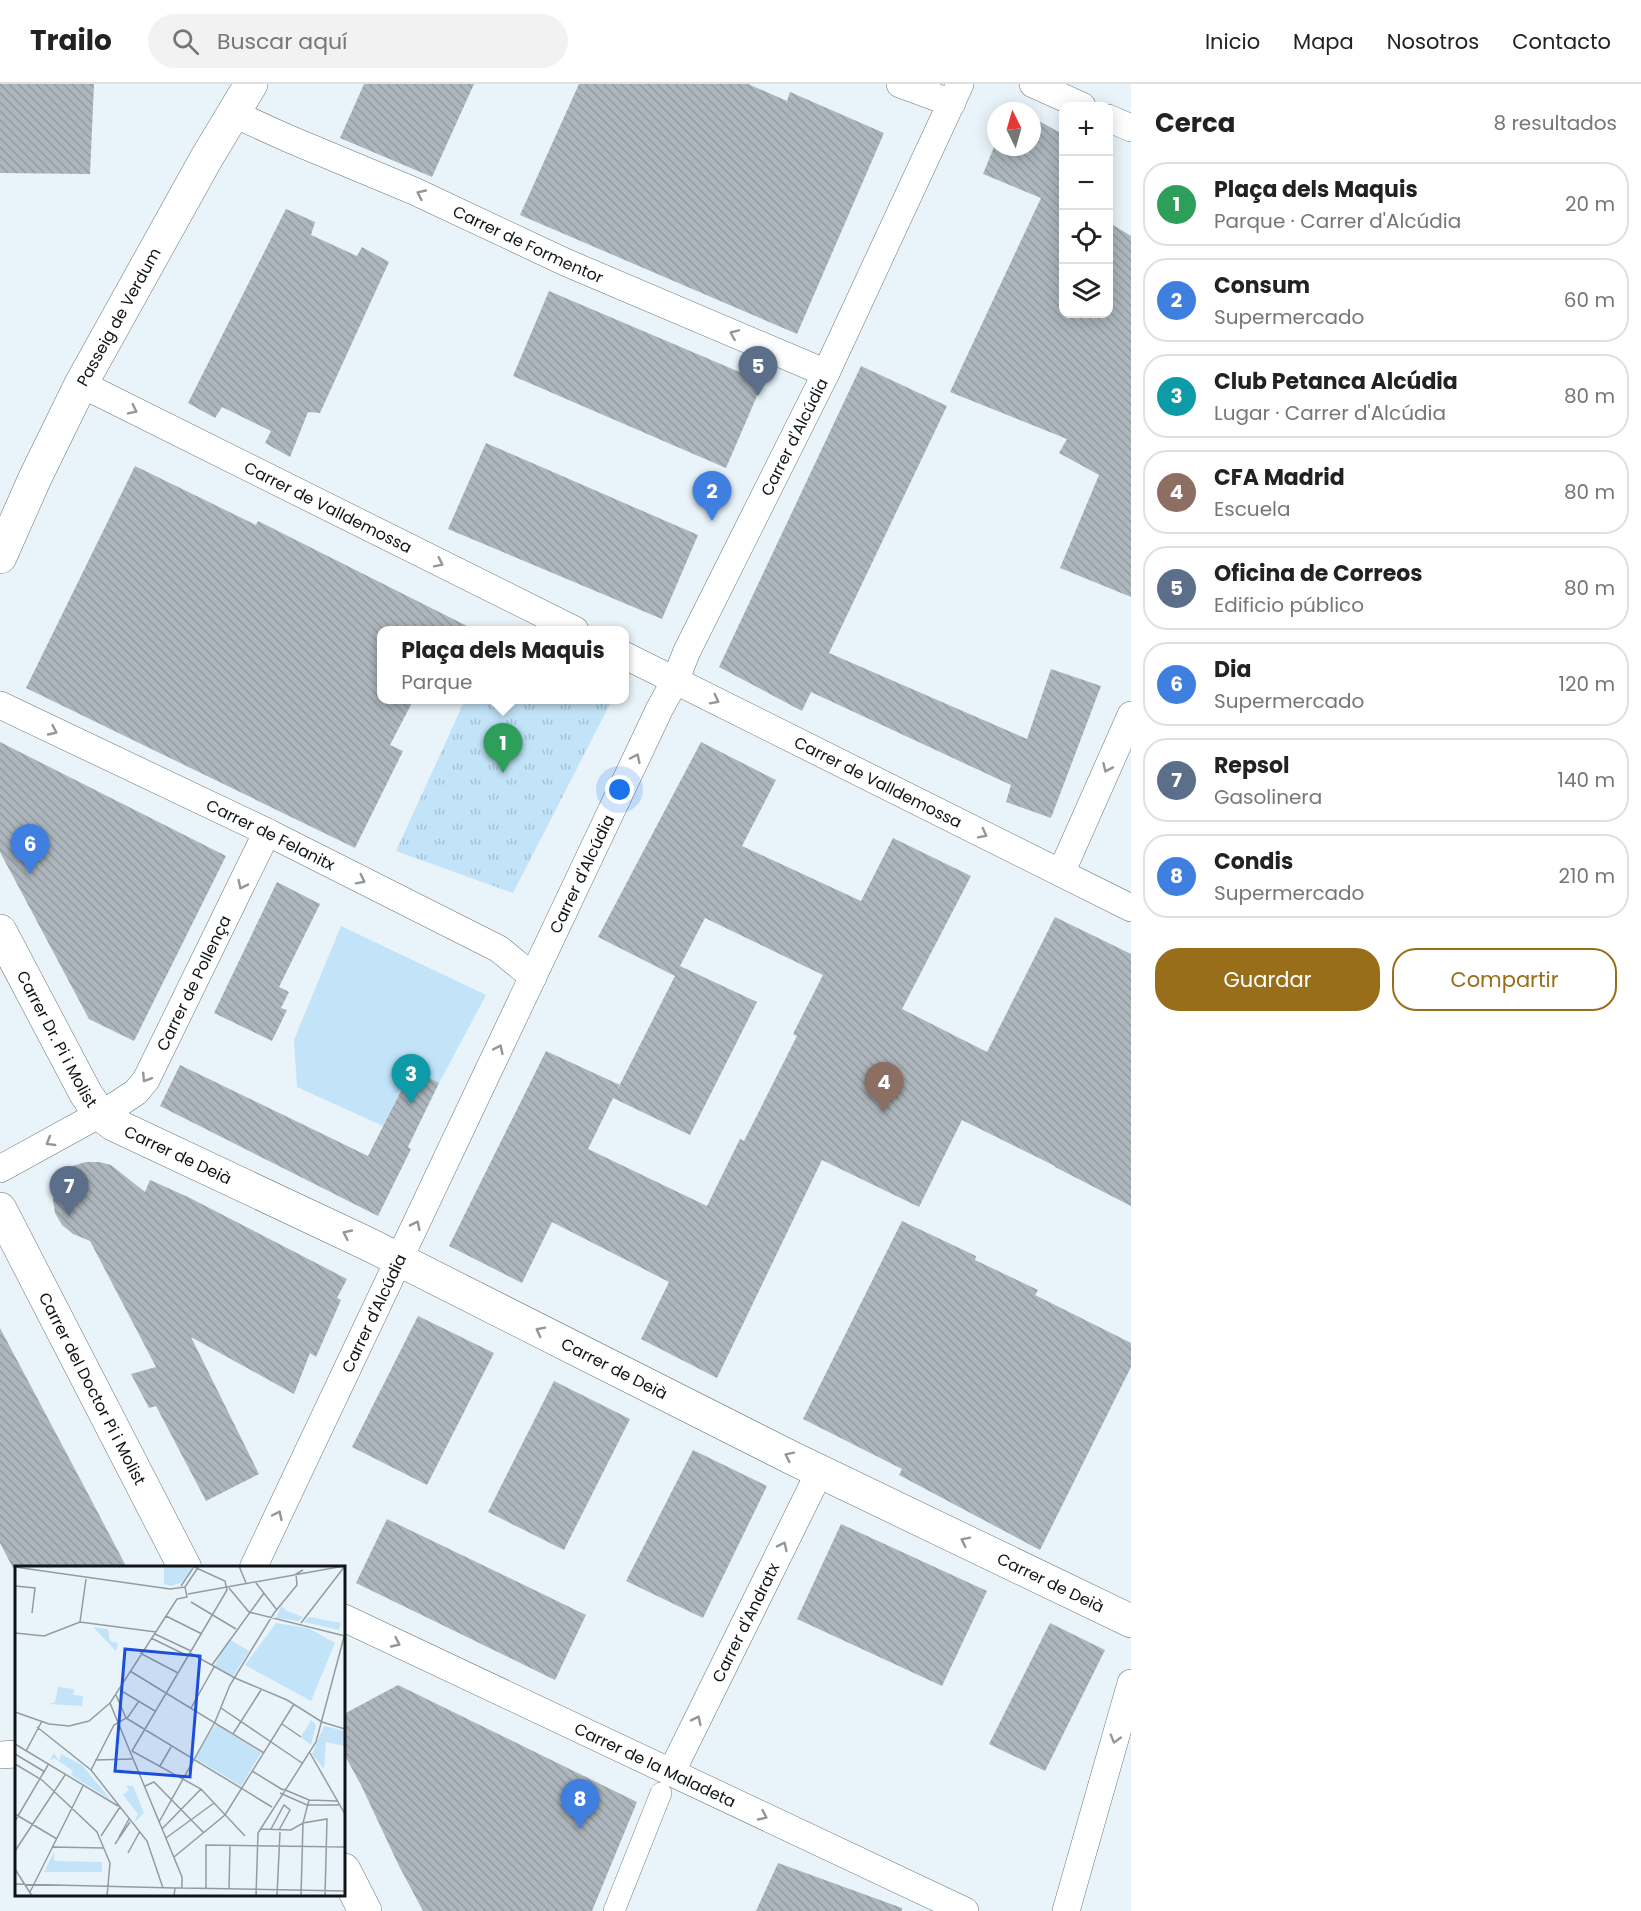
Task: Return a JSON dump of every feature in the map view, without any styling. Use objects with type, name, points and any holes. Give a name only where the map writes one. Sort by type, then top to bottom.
[{"type":"street","name":"Passeig de Verdum","points":[[0,557],[35,478],[81,384],[232,113],[251,84]]},
{"type":"street","points":[[900,84],[956,94]]},
{"type":"street","points":[[1033,84],[1073,102]]},
{"type":"street","name":"Carrer d'Alcúdia","points":[[254,1566],[660,708],[675,681],[687,651],[826,373],[956,94]]},
{"type":"street","name":"Carrer de Formentor","points":[[232,113],[414,191],[565,261],[826,373]]},
{"type":"street","points":[[1113,120],[1131,129]]},
{"type":"street","name":"Carrer de Valldemossa","points":[[81,384],[567,626]]},
{"type":"street","name":"Carrer de Valldemossa","points":[[629,658],[1131,908]]},
{"type":"street","name":"Carrer de Felanitx","points":[[0,705],[267,832],[499,949],[533,977]]},
{"type":"street","points":[[1061,873],[1131,715]]},
{"type":"street","name":"Carrer de Pollença","points":[[0,1169],[136,1092],[146,1080],[267,832]]},
{"type":"street","name":"Carrer Dr. Pi i Molist","points":[[0,931],[72,1068],[99,1113]]},
{"type":"street","name":"Carrer de Deià","points":[[99,1113],[132,1134],[398,1260],[820,1471],[1131,1621]]},
{"type":"street","name":"Carrer del Doctor Pi i Molist","points":[[0,1209],[184,1566]]},
{"type":"street","name":"Carrer d'Andratx","points":[[614,1911],[666,1783],[820,1471]]},
{"type":"street","name":"Carrer de la Maladeta","points":[[345,1619],[666,1783],[965,1911]]},
{"type":"street","points":[[1066,1911],[1131,1683]]},
{"type":"street","points":[[0,1755],[15,1754]]},
{"type":"street","points":[[345,1872],[365,1911]]},
{"type":"green space","points":[[463,704],[610,704],[513,893],[396,851]]},
{"type":"green space","points":[[341,926],[486,995],[439,1083],[411,1069],[383,1126],[297,1087],[294,1040]]},
{"type":"building","points":[[0,84],[94,84],[90,174],[0,173]]},
{"type":"building","points":[[364,84],[474,84],[432,177],[340,138]]},
{"type":"building","points":[[579,84],[748,84],[787,101],[790,92],[884,133],[797,334],[520,215]]},
{"type":"building","points":[[1041,122],[1059,132],[1059,318],[1113,318],[1113,225],[1131,236],[1131,597],[1060,568],[1099,475],[1059,453],[1067,439],[950,392],[1041,198],[983,174],[990,156],[1041,156]]},
{"type":"building","points":[[286,209],[315,222],[311,235],[357,256],[362,247],[389,262],[320,413],[308,412],[290,457],[265,443],[271,431],[222,407],[215,418],[188,403]]},
{"type":"building","points":[[549,291],[763,382],[726,468],[513,376]]},
{"type":"building","points":[[861,366],[947,406],[829,653],[1027,739],[1051,669],[1101,686],[1051,818],[1006,802],[1011,785],[811,692],[802,711],[719,667]]},
{"type":"building","points":[[486,443],[698,535],[662,619],[448,529]]},
{"type":"building","points":[[135,466],[256,525],[258,521],[467,626],[377,626],[377,704],[411,704],[390,745],[403,751],[355,848],[26,688]]},
{"type":"building","points":[[0,742],[226,856],[134,1041],[89,1019],[0,852]]},
{"type":"building","points":[[701,742],[776,780],[742,846],[861,901],[893,838],[971,876],[902,1009],[987,1052],[1055,917],[1131,954],[1131,1206],[962,1120],[919,1207],[822,1160],[717,1378],[641,1339],[669,1282],[552,1222],[522,1283],[449,1246],[546,1051],[620,1085],[675,976],[598,937]],"holes":[[[705,918],[823,975],[793,1034],[797,1036],[744,1141],[740,1139],[707,1206],[588,1149],[613,1098],[690,1135],[757,1002],[680,966]]]},
{"type":"building","points":[[277,882],[320,904],[279,987],[289,992],[281,1008],[287,1010],[272,1041],[214,1013]]},
{"type":"building","points":[[180,1065],[368,1156],[412,1069],[439,1083],[408,1147],[411,1149],[378,1216],[160,1106]]},
{"type":"building","points":[[85,1162],[111,1165],[145,1192],[150,1180],[188,1197],[347,1279],[337,1298],[341,1300],[316,1357],[310,1353],[294,1394],[191,1337],[259,1474],[206,1501],[156,1406],[149,1408],[131,1374],[156,1367],[90,1241],[73,1234],[62,1225],[55,1213],[53,1200],[56,1186],[63,1174],[73,1166]]},
{"type":"building","points":[[902,1221],[976,1256],[975,1260],[1038,1290],[1035,1295],[1131,1343],[1131,1367],[1040,1550],[899,1475],[902,1469],[803,1419]]},
{"type":"building","points":[[418,1316],[494,1353],[427,1485],[352,1447]]},
{"type":"building","points":[[0,1328],[126,1566],[15,1566],[13,1568],[0,1543]]},
{"type":"building","points":[[554,1381],[630,1419],[564,1550],[488,1512]]},
{"type":"building","points":[[693,1450],[767,1486],[703,1618],[626,1581]]},
{"type":"building","points":[[387,1519],[586,1615],[555,1680],[356,1583]]},
{"type":"building","points":[[841,1524],[987,1591],[942,1686],[797,1619]]},
{"type":"building","points":[[1050,1623],[1105,1650],[1045,1771],[989,1744]]},
{"type":"building","points":[[398,1685],[637,1802],[592,1911],[423,1911],[345,1756],[345,1713]]},
{"type":"building","points":[[778,1863],[902,1908],[902,1911],[756,1911]]},
{"type":"place","name":"Oficina de Correos","points":[[758,396]]},
{"type":"place","name":"Consum","points":[[712,521]]},
{"type":"place","name":"Plaça dels Maquis","points":[[503,773]]},
{"type":"place","name":"Dia","points":[[30,874]]},
{"type":"place","name":"Club Petanca Alcúdia","points":[[411,1104]]},
{"type":"place","name":"CFA Madrid","points":[[884,1112]]},
{"type":"place","name":"Repsol","points":[[69,1216]]},
{"type":"place","name":"Condis","points":[[580,1829]]}]
